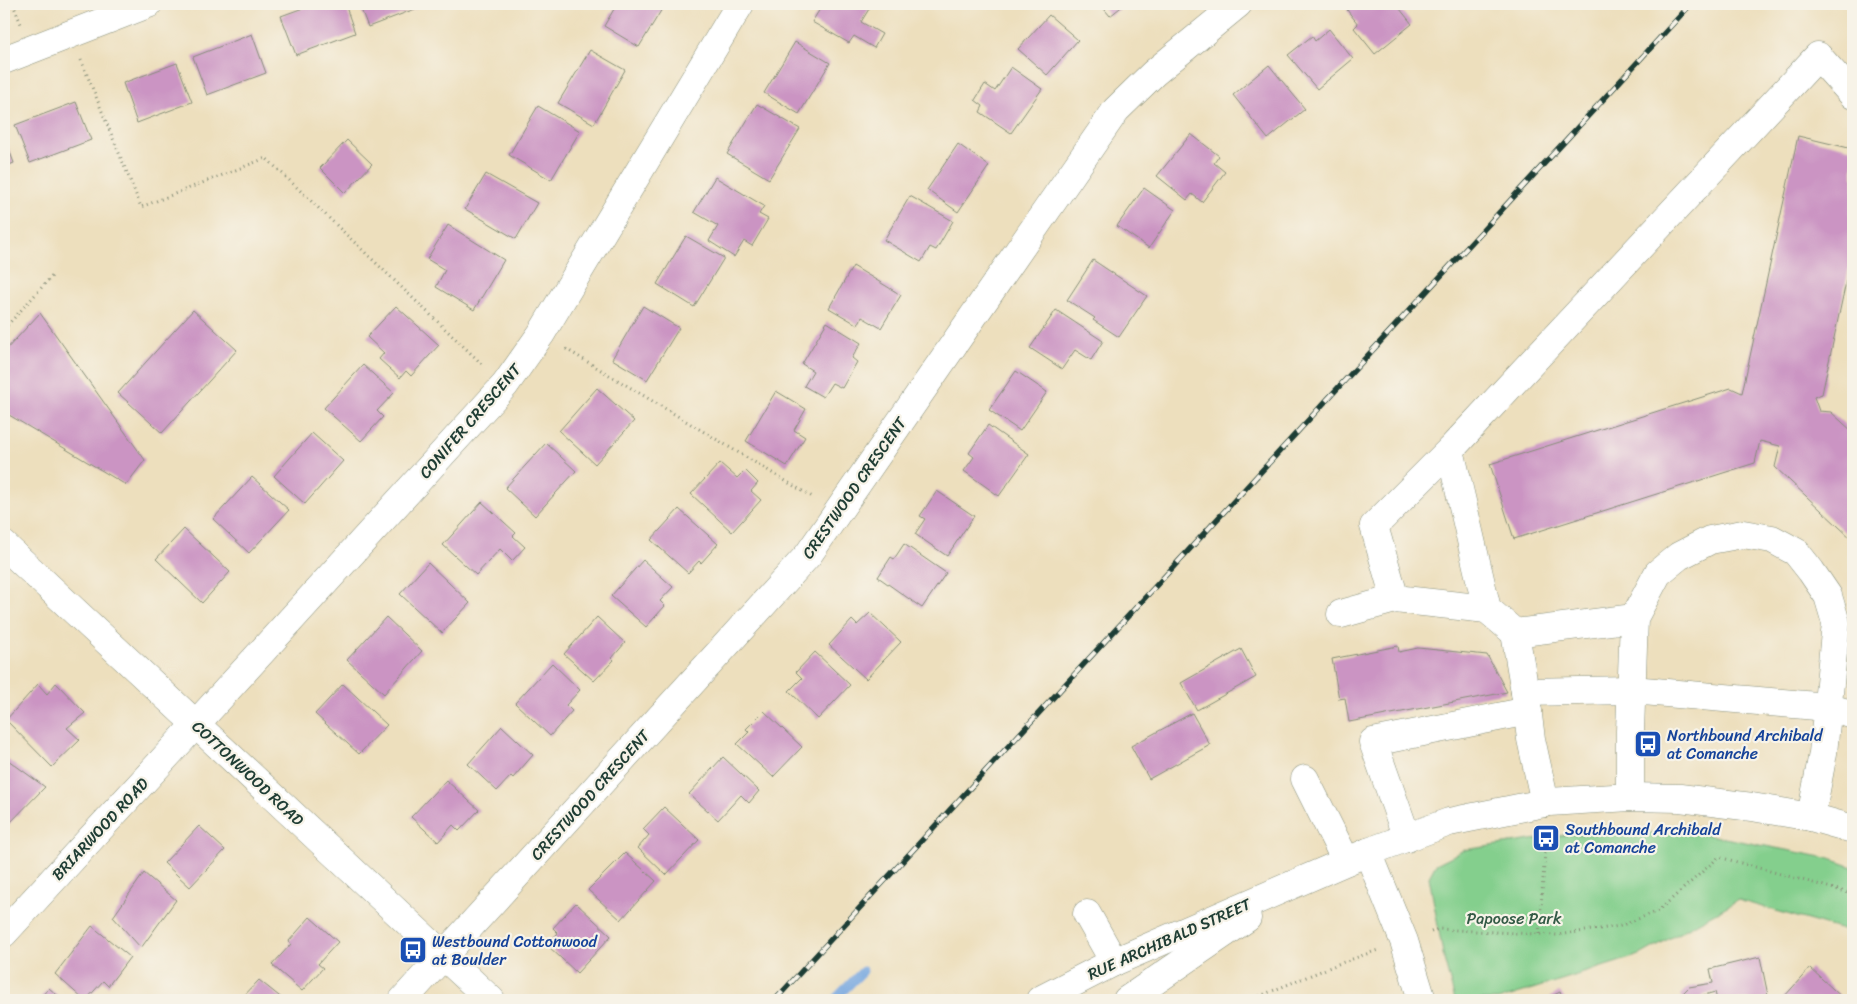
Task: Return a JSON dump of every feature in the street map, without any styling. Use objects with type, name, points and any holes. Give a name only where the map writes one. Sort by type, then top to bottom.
[{"type":"street","points":[[4,60],[148,4]]},
{"type":"street","name":"CONIFER CRESCENT","points":[[196,724],[505,385],[541,334],[740,4]]},
{"type":"street","name":"CRESTWOOD CRESCENT","points":[[403,1000],[808,555],[1116,110],[1154,73],[1238,4]]},
{"type":"street","points":[[1395,599],[1374,526],[1450,450],[1818,56],[1853,95]]},
{"type":"street","points":[[1450,450],[1487,609]]},
{"type":"street","points":[[1630,797],[1634,618],[1658,573],[1679,556],[1710,540],[1743,534],[1772,539],[1796,552],[1828,596],[1836,623],[1817,819]]},
{"type":"street","name":"COTTONWOOD ROAD","points":[[4,545],[491,1000]]},
{"type":"street","points":[[1341,614],[1395,599],[1487,609],[1515,632],[1527,701],[1531,739],[1545,803]]},
{"type":"street","points":[[1515,632],[1634,618]]},
{"type":"street","points":[[1407,838],[1373,742],[1527,701],[1632,690],[1828,707],[1853,715]]},
{"type":"street","name":"BRIARWOOD ROAD","points":[[4,933],[196,724]]},
{"type":"street","points":[[1305,779],[1357,856],[1404,941],[1422,1000]]},
{"type":"street","name":"RUE ARCHIBALD STREET","points":[[1040,1000],[1114,962],[1357,856],[1449,822],[1545,803],[1630,797],[1689,799],[1752,807],[1817,819],[1853,829]]},
{"type":"street","name":"RUE ARCHIBALD STREET","points":[[1817,819],[1853,835]]},
{"type":"street","name":"RUE ARCHIBALD STREET","points":[[1127,1000],[1300,882]]},
{"type":"street","points":[[1087,914],[1114,962]]},
{"type":"path","points":[[70,34],[141,207],[266,158],[505,385]]},
{"type":"path","points":[[4,329],[53,275]]},
{"type":"path","points":[[541,334],[838,513]]},
{"type":"path","points":[[1539,934],[1546,838]]},
{"type":"path","points":[[1250,1000],[1338,964],[1438,929],[1557,935],[1620,926],[1658,911],[1719,857],[1853,894]]},
{"type":"green space","name":"Papoose Park","points":[[1694,832],[1827,858],[1853,867],[1853,933],[1738,900],[1640,955],[1498,1000],[1455,1000],[1444,959],[1429,877],[1436,864],[1464,850],[1572,834]]},
{"type":"building","points":[[314,4],[345,4],[355,33],[296,55],[281,16]]},
{"type":"building","points":[[359,4],[428,4],[368,27]]},
{"type":"building","points":[[617,4],[665,4],[639,47],[604,26]]},
{"type":"building","points":[[823,4],[872,4],[861,22],[882,34],[874,48],[854,36],[849,43],[812,22]]},
{"type":"building","points":[[1100,4],[1125,4],[1110,16]]},
{"type":"building","points":[[1355,4],[1396,4],[1412,24],[1375,54],[1354,28],[1358,24],[1347,10]]},
{"type":"building","points":[[1417,4],[1429,4],[1422,9]]},
{"type":"building","points":[[1049,15],[1078,40],[1047,75],[1018,49]]},
{"type":"building","points":[[1329,29],[1353,59],[1317,89],[1288,55],[1312,36],[1315,41]]},
{"type":"building","points":[[252,34],[266,73],[207,95],[193,57]]},
{"type":"building","points":[[795,42],[830,63],[799,114],[764,93]]},
{"type":"building","points":[[590,50],[625,70],[594,124],[558,103]]},
{"type":"building","points":[[177,63],[192,102],[137,123],[123,83]]},
{"type":"building","points":[[1269,65],[1305,109],[1268,139],[1233,95]]},
{"type":"building","points":[[1011,67],[1042,89],[1011,133],[980,112],[983,106],[975,100],[985,84],[995,91]]},
{"type":"building","points":[[76,102],[91,140],[30,163],[15,125]]},
{"type":"building","points":[[757,104],[800,129],[769,179],[727,154]]},
{"type":"building","points":[[538,106],[580,131],[551,180],[509,155]]},
{"type":"building","points":[[1191,134],[1219,156],[1214,163],[1225,172],[1202,202],[1192,194],[1187,200],[1157,176]]},
{"type":"building","points":[[4,136],[14,163],[4,167]]},
{"type":"building","points":[[1798,136],[1853,149],[1853,249],[1822,394],[1814,397],[1819,411],[1831,412],[1853,432],[1853,540],[1775,467],[1780,446],[1760,441],[1755,463],[1514,539],[1490,464],[1731,388],[1742,393]]},
{"type":"building","points":[[347,140],[372,164],[345,193],[320,168]]},
{"type":"building","points":[[958,144],[989,166],[958,212],[927,190]]},
{"type":"building","points":[[486,174],[537,203],[516,239],[465,209]]},
{"type":"building","points":[[715,177],[764,206],[759,214],[768,219],[752,246],[744,241],[734,257],[709,241],[718,226],[694,212]]},
{"type":"building","points":[[1144,188],[1175,210],[1149,248],[1117,226]]},
{"type":"building","points":[[910,196],[953,221],[936,250],[930,247],[921,262],[884,240]]},
{"type":"building","points":[[448,225],[504,260],[474,310],[436,287],[445,270],[427,259]]},
{"type":"building","points":[[686,236],[724,258],[694,307],[657,284]]},
{"type":"building","points":[[1093,260],[1147,296],[1119,337],[1093,320],[1095,318],[1067,300]]},
{"type":"building","points":[[853,266],[901,295],[881,328],[862,317],[858,325],[829,308]]},
{"type":"building","points":[[396,306],[439,345],[411,376],[406,371],[400,378],[379,359],[384,353],[367,337]]},
{"type":"building","points":[[643,306],[679,328],[647,380],[612,359]]},
{"type":"building","points":[[193,310],[237,350],[162,433],[118,393]]},
{"type":"building","points":[[1056,310],[1103,341],[1091,360],[1075,350],[1062,369],[1030,348]]},
{"type":"building","points":[[40,313],[145,460],[126,485],[4,412],[4,352]]},
{"type":"building","points":[[827,322],[861,343],[852,358],[857,362],[842,388],[832,383],[823,397],[804,386],[813,371],[802,364]]},
{"type":"building","points":[[363,365],[394,393],[377,411],[383,417],[361,441],[324,408]]},
{"type":"building","points":[[1016,371],[1047,392],[1020,431],[989,410]]},
{"type":"building","points":[[597,388],[634,421],[595,464],[559,431]]},
{"type":"building","points":[[776,391],[806,409],[794,430],[805,437],[787,466],[746,441]]},
{"type":"building","points":[[988,425],[1029,454],[999,496],[964,471],[974,457],[969,453]]},
{"type":"building","points":[[312,433],[343,461],[305,504],[274,476]]},
{"type":"building","points":[[546,443],[576,471],[535,516],[505,488]]},
{"type":"building","points":[[720,463],[737,478],[745,470],[758,483],[751,491],[761,500],[732,532],[691,494]]},
{"type":"building","points":[[252,477],[289,510],[249,553],[213,519]]},
{"type":"building","points":[[937,491],[974,516],[947,556],[915,534],[925,519],[920,516]]},
{"type":"building","points":[[482,502],[516,533],[513,536],[525,547],[512,561],[500,549],[476,575],[443,545]]},
{"type":"building","points":[[679,509],[718,544],[701,563],[699,561],[688,573],[651,540]]},
{"type":"building","points":[[184,529],[230,572],[202,603],[156,559]]},
{"type":"building","points":[[904,544],[946,573],[922,608],[878,577],[891,557],[894,559]]},
{"type":"building","points":[[643,560],[673,587],[660,601],[665,606],[646,627],[611,596]]},
{"type":"building","points":[[428,563],[470,603],[442,633],[400,594]]},
{"type":"building","points":[[870,613],[901,642],[866,679],[829,645],[852,620],[857,625]]},
{"type":"building","points":[[386,617],[422,651],[384,694],[347,660]]},
{"type":"building","points":[[597,617],[625,643],[612,658],[614,660],[594,681],[564,654]]},
{"type":"building","points":[[1398,646],[1399,652],[1418,648],[1487,655],[1507,692],[1349,722],[1345,698],[1339,699],[1332,659]]},
{"type":"building","points":[[1241,649],[1256,677],[1197,710],[1181,683]]},
{"type":"building","points":[[815,652],[850,685],[818,719],[789,691],[802,678],[796,672]]},
{"type":"building","points":[[552,663],[580,690],[566,705],[572,711],[550,736],[515,703]]},
{"type":"building","points":[[56,683],[85,713],[67,728],[80,740],[52,767],[6,720],[38,684],[47,694]]},
{"type":"building","points":[[343,684],[387,725],[359,754],[315,714]]},
{"type":"building","points":[[764,711],[802,747],[773,777],[737,744],[749,732],[746,729]]},
{"type":"building","points":[[1192,713],[1210,745],[1149,779],[1131,746]]},
{"type":"building","points":[[502,726],[533,755],[513,778],[511,776],[497,791],[468,764]]},
{"type":"building","points":[[4,757],[45,787],[5,828],[4,826]]},
{"type":"building","points":[[723,757],[759,791],[749,803],[741,795],[718,820],[689,794]]},
{"type":"building","points":[[446,780],[479,810],[459,831],[453,825],[438,842],[411,817]]},
{"type":"building","points":[[664,807],[699,840],[666,875],[638,848],[649,835],[643,829]]},
{"type":"building","points":[[199,826],[225,850],[190,887],[164,863]]},
{"type":"building","points":[[625,853],[656,881],[621,920],[588,890]]},
{"type":"building","points":[[144,873],[176,900],[141,948],[113,917]]},
{"type":"building","points":[[576,903],[611,936],[577,973],[547,945],[558,933],[553,928]]},
{"type":"building","points":[[310,917],[338,942],[318,964],[323,968],[302,991],[272,965],[291,944],[289,941]]},
{"type":"building","points":[[92,926],[130,957],[108,986],[103,981],[84,1000],[55,974]]},
{"type":"building","points":[[1760,957],[1769,1000],[1717,1000],[1715,992],[1701,996],[1703,1000],[1684,1000],[1681,995],[1689,987],[1713,983],[1710,969]]},
{"type":"building","points":[[1810,968],[1845,1000],[1786,1000],[1783,998]]},
{"type":"building","points":[[259,980],[284,1000],[240,1000]]},
{"type":"building","points":[[49,988],[63,1000],[38,1000]]},
{"type":"building","points":[[1560,992],[1565,1000],[1544,1000]]},
{"type":"waterway","points":[[834,1000],[863,971]]},
{"type":"railway","points":[[775,1000],[1691,4]]},
{"type":"place","name":"Northbound Archibald at Comanche","points":[[1648,744]]},
{"type":"place","name":"Southbound Archibald at Comanche","points":[[1546,838]]},
{"type":"place","name":"Westbound Cottonwood at Boulder","points":[[413,950]]}]
